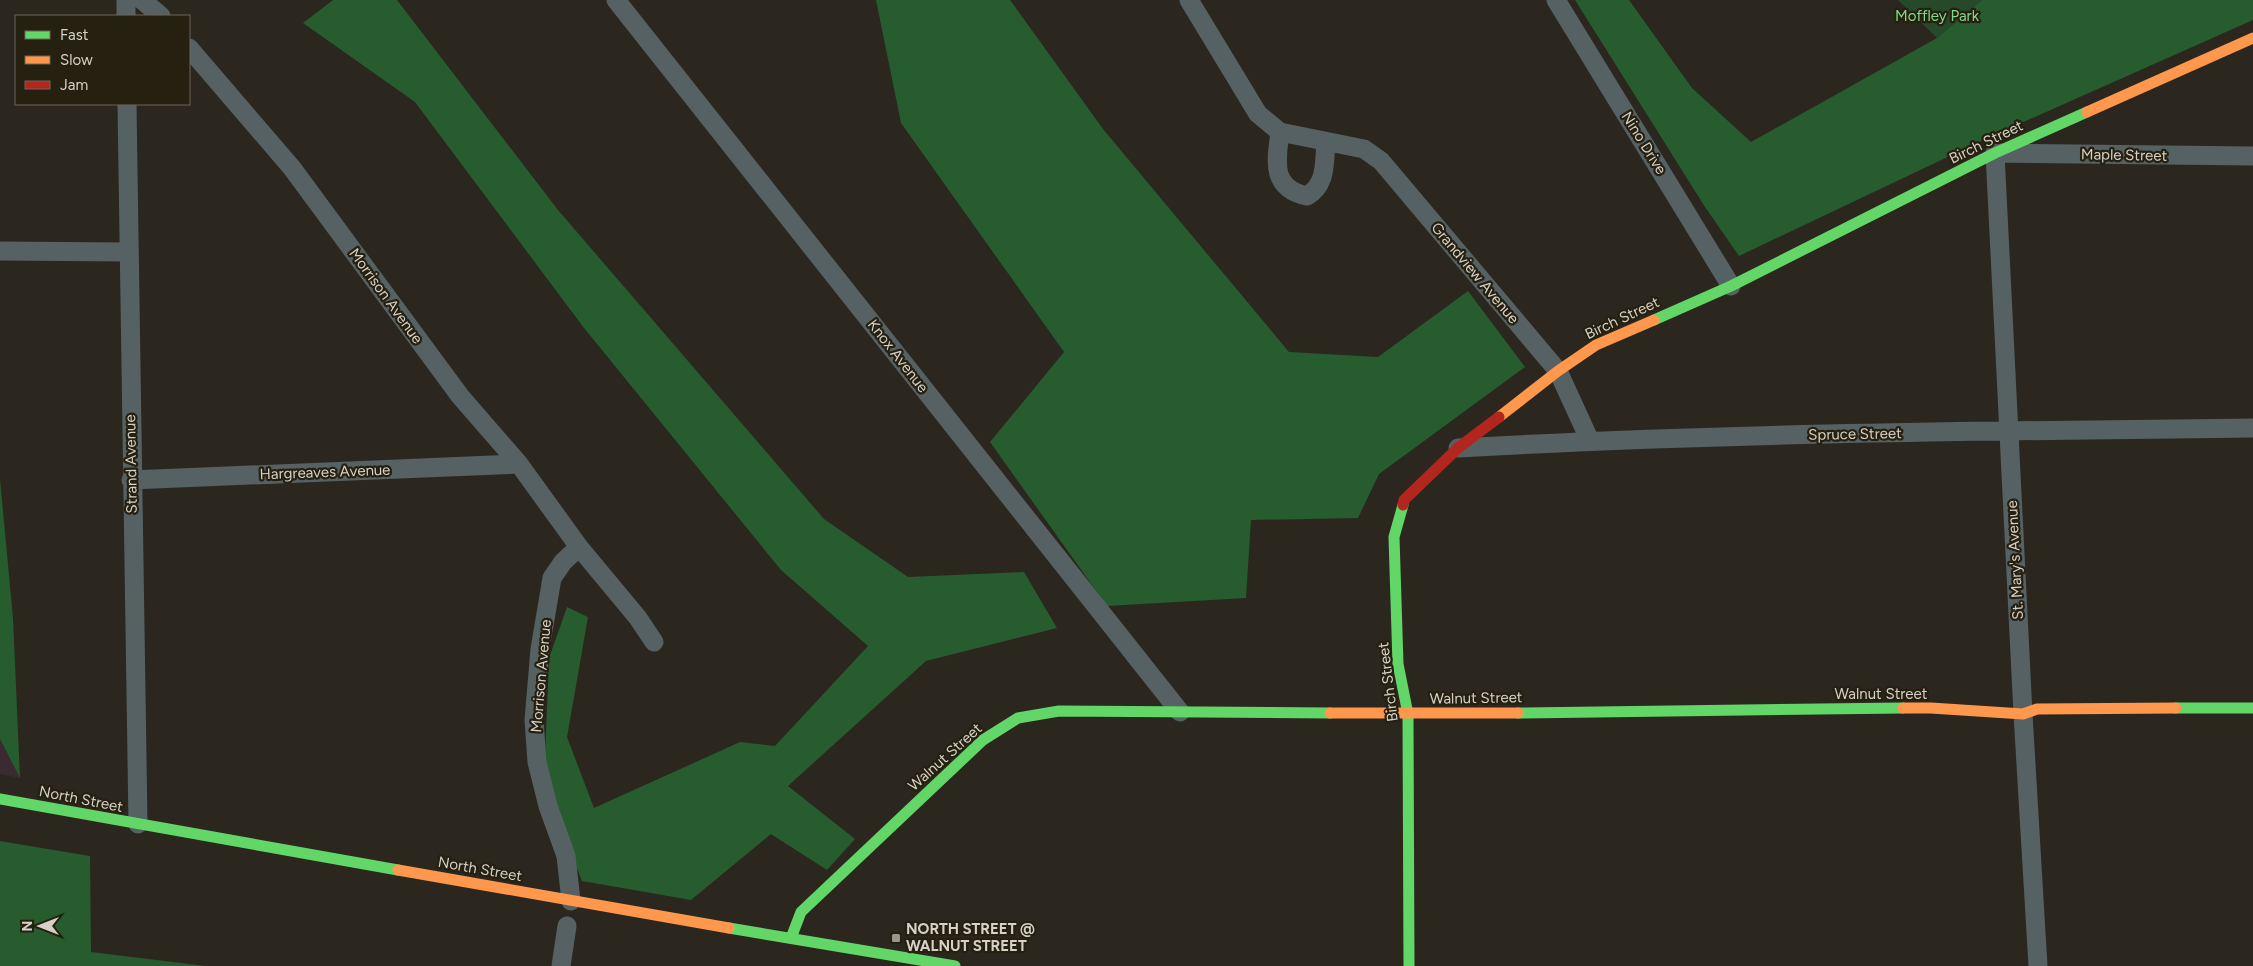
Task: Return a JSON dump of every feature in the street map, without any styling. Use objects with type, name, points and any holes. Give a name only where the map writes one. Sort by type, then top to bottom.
[{"type":"street","points":[[126,0],[126,15]]},
{"type":"street","points":[[142,0],[160,15]]},
{"type":"street","name":"Knox Avenue","points":[[616,0],[1180,712]]},
{"type":"street","name":"Grandview Avenue","points":[[1189,0],[1258,114],[1280,132],[1364,149],[1380,161],[1558,370],[1590,441]]},
{"type":"street","name":"Nino Drive","points":[[1556,0],[1732,286]]},
{"type":"street","name":"Birch Street","points":[[1409,966],[1408,714],[1398,664],[1394,537],[1404,500],[1458,448],[1558,370],[1596,345],[1732,286],[1995,153],[2253,38]]},
{"type":"street","name":"Morrison Avenue","points":[[190,49],[292,168],[460,396],[519,464],[579,547],[638,618],[654,642]]},
{"type":"street","name":"Strand Avenue","points":[[127,105],[127,252],[138,824]]},
{"type":"street","points":[[1280,132],[1277,155],[1279,178],[1293,193],[1307,196],[1315,191],[1322,182],[1326,142]]},
{"type":"street","name":"Maple Street","points":[[1995,153],[2253,156]]},
{"type":"street","name":"St. Mary's Avenue","points":[[1995,153],[2023,714],[2038,966]]},
{"type":"street","points":[[0,250],[127,252]]},
{"type":"street","name":"Spruce Street","points":[[1458,448],[1590,441],[2009,431],[2253,428]]},
{"type":"street","name":"Hargreaves Avenue","points":[[131,480],[519,464]]},
{"type":"street","name":"Morrison Avenue","points":[[571,901],[566,856],[548,806],[537,762],[534,720],[540,649],[552,578],[563,562],[579,547]]},
{"type":"street","name":"Walnut Street","points":[[791,938],[801,912],[983,740],[1018,718],[1059,710],[1408,714],[1931,708],[2023,714],[2038,709],[2253,708]]},
{"type":"street","name":"North Street","points":[[0,799],[571,901],[955,966]]},
{"type":"street","points":[[561,966],[567,926]]},
{"type":"shaded area","points":[[0,739],[20,778],[0,774]]},
{"type":"green space","points":[[333,0],[397,0],[558,210],[824,519],[908,577],[1024,572],[1057,628],[926,661],[788,786],[855,839],[827,870],[771,834],[691,900],[582,881],[544,783],[549,658],[567,607],[588,617],[567,737],[594,808],[740,742],[775,746],[868,646],[781,570],[584,328],[415,102],[303,23]]},
{"type":"green space","points":[[876,0],[1010,0],[1103,129],[1289,352],[1378,357],[1468,291],[1525,367],[1379,474],[1358,518],[1251,520],[1246,598],[1107,606],[990,442],[1064,352],[901,123]]},
{"type":"green space","points":[[1575,0],[1629,0],[1692,88],[1751,142],[1937,38],[1982,0],[2253,0],[2253,20],[1994,135],[1739,256],[1705,207]]},
{"type":"green space","name":"Moffley Park","points":[[1898,0],[1982,0],[1937,38]]},
{"type":"green space","points":[[0,479],[13,618],[20,778],[0,739]]},
{"type":"green space","points":[[0,841],[90,856],[91,952],[206,966],[0,966]]},
{"type":"traffic: fast","points":[[1654,320],[1731,286],[1995,153],[2087,112]]},
{"type":"traffic: fast","points":[[1403,505],[1394,537],[1398,664],[1408,714],[1409,966]]},
{"type":"traffic: fast","points":[[1518,713],[1903,708]]},
{"type":"traffic: fast","points":[[2176,708],[2253,708]]},
{"type":"traffic: fast","points":[[791,938],[801,912],[983,740],[1018,718],[1059,711],[1330,713]]},
{"type":"traffic: fast","points":[[0,799],[398,870]]},
{"type":"traffic: fast","points":[[729,928],[955,966]]},
{"type":"traffic: slow","points":[[2087,112],[2253,38]]},
{"type":"traffic: slow","points":[[1499,417],[1558,371],[1596,345],[1654,320]]},
{"type":"traffic: slow","points":[[1903,708],[2023,714],[2037,709],[2176,708]]},
{"type":"traffic: slow","points":[[1330,713],[1518,713]]},
{"type":"traffic: slow","points":[[398,870],[729,928]]},
{"type":"traffic: jam","points":[[1403,505],[1404,500],[1458,448],[1499,417]]},
{"type":"place","name":"NORTH STREET @ WALNUT STREET","points":[[896,938]]}]
